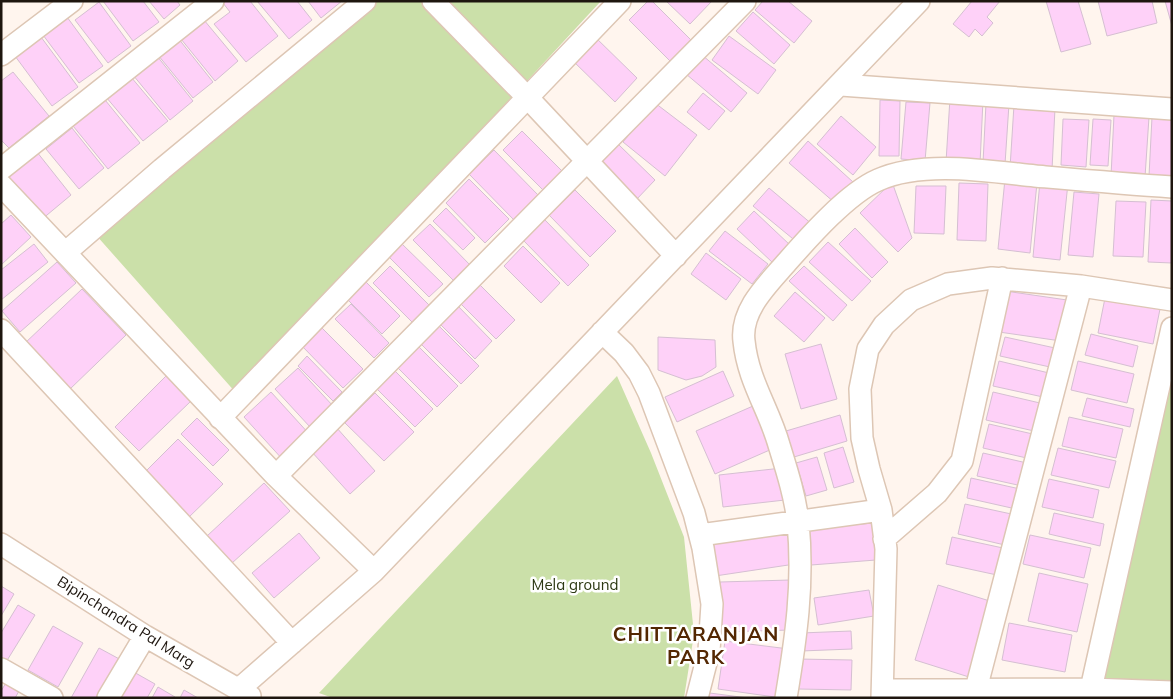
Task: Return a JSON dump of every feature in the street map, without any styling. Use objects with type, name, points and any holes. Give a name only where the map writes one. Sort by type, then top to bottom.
[{"type":"street","points":[[1,169],[213,1]]},
{"type":"street","points":[[65,253],[162,168],[365,1]]},
{"type":"street","points":[[433,1],[527,97],[676,256]]},
{"type":"street","points":[[220,418],[620,1]]},
{"type":"street","points":[[276,476],[745,1]]},
{"type":"street","points":[[245,694],[292,643],[374,571],[919,1]]},
{"type":"street","points":[[1,55],[62,4]]},
{"type":"street","points":[[840,85],[1172,109]]},
{"type":"street","points":[[786,698],[798,624],[801,582],[798,522],[792,488],[777,438],[748,368],[743,338],[748,315],[759,294],[802,245],[847,200],[877,180],[908,170],[961,169],[1172,188]]},
{"type":"street","points":[[1,185],[276,476],[374,571]]},
{"type":"street","points":[[884,539],[937,492],[962,461],[1002,278]]},
{"type":"street","points":[[1172,300],[1081,286],[1002,278],[948,284],[911,300],[884,325],[868,349],[860,388],[862,438],[880,510],[884,539],[882,694],[976,689],[1091,689],[1172,692]]},
{"type":"street","points":[[976,689],[1081,286]]},
{"type":"street","points":[[1091,689],[1172,328]]},
{"type":"street","points":[[1,330],[292,643]]},
{"type":"street","points":[[602,332],[624,353],[639,373],[649,393],[694,513],[700,534],[712,604],[709,652],[697,698]]},
{"type":"street","points":[[700,534],[880,510]]},
{"type":"street","name":"Bipinchandra Pal Marg","points":[[5,553],[245,694]]},
{"type":"street","points":[[108,698],[145,636]]},
{"type":"street","points":[[1,669],[52,698]]},
{"type":"green space","points":[[377,1],[601,1],[237,394],[88,226]]},
{"type":"green space","points":[[1172,328],[1172,689],[1091,689]]},
{"type":"green space","name":"Mela ground","points":[[617,376],[651,453],[684,537],[694,634],[684,698],[333,698],[319,693]]},
{"type":"building","points":[[103,1],[143,1],[159,22],[133,41]]},
{"type":"building","points":[[149,1],[177,1],[180,5],[164,19]]},
{"type":"building","points":[[225,1],[250,1],[278,36],[246,62],[214,24],[230,12],[223,3]]},
{"type":"building","points":[[257,1],[297,1],[312,20],[289,39]]},
{"type":"building","points":[[308,1],[342,1],[321,18]]},
{"type":"building","points":[[648,1],[652,1],[691,40],[670,61],[629,20]]},
{"type":"building","points":[[666,1],[712,1],[690,24]]},
{"type":"building","points":[[763,1],[788,1],[812,21],[794,43],[755,10]]},
{"type":"building","points":[[972,1],[1000,1],[987,17],[993,23],[982,36],[975,29],[969,37],[953,24]]},
{"type":"building","points":[[1046,1],[1078,1],[1091,44],[1061,52]]},
{"type":"building","points":[[1098,1],[1152,1],[1157,23],[1107,36]]},
{"type":"building","points":[[1165,1],[1172,1],[1172,26]]},
{"type":"building","points":[[99,2],[131,46],[108,63],[75,20]]},
{"type":"building","points":[[753,12],[790,45],[774,64],[736,31]]},
{"type":"building","points":[[67,17],[103,66],[79,83],[43,35]]},
{"type":"building","points":[[204,20],[238,61],[215,81],[181,39]]},
{"type":"building","points":[[593,35],[637,78],[615,102],[570,58]]},
{"type":"building","points":[[729,36],[776,70],[758,94],[712,60]]},
{"type":"building","points":[[41,37],[78,87],[52,106],[15,56]]},
{"type":"building","points":[[178,38],[213,82],[193,98],[158,55]]},
{"type":"building","points":[[702,55],[747,93],[731,112],[686,74]]},
{"type":"building","points":[[157,56],[193,101],[170,120],[133,75]]},
{"type":"building","points":[[13,72],[49,116],[9,148],[1,140],[1,81]]},
{"type":"building","points":[[131,77],[168,121],[143,141],[106,97]]},
{"type":"building","points":[[703,93],[725,111],[709,130],[687,112]]},
{"type":"building","points":[[101,95],[140,143],[108,169],[69,121]]},
{"type":"building","points":[[950,98],[983,100],[980,164],[946,162]]},
{"type":"building","points":[[880,100],[900,101],[899,156],[879,156]]},
{"type":"building","points":[[906,102],[930,103],[925,161],[901,159]]},
{"type":"building","points":[[655,103],[697,135],[665,176],[623,142]]},
{"type":"building","points":[[986,103],[1009,104],[1005,164],[983,163]]},
{"type":"building","points":[[1014,105],[1055,108],[1052,170],[1010,168]]},
{"type":"building","points":[[1114,115],[1149,117],[1145,177],[1111,176]]},
{"type":"building","points":[[841,116],[876,147],[853,175],[817,144]]},
{"type":"building","points":[[1152,117],[1172,118],[1172,177],[1149,176]]},
{"type":"building","points":[[1063,119],[1089,120],[1086,167],[1061,165]]},
{"type":"building","points":[[1093,119],[1111,120],[1108,166],[1090,165]]},
{"type":"building","points":[[72,128],[104,168],[79,189],[46,149]]},
{"type":"building","points":[[522,131],[563,172],[544,191],[503,150]]},
{"type":"building","points":[[808,141],[853,182],[835,203],[789,163]]},
{"type":"building","points":[[618,144],[655,180],[635,201],[597,166]]},
{"type":"building","points":[[33,147],[71,195],[41,220],[2,172]]},
{"type":"building","points":[[494,150],[539,196],[514,220],[469,174]]},
{"type":"building","points":[[469,179],[509,219],[485,243],[446,203]]},
{"type":"building","points":[[1005,179],[1037,183],[1030,253],[998,249]]},
{"type":"building","points":[[1040,181],[1068,183],[1060,260],[1033,257]]},
{"type":"building","points":[[892,182],[912,238],[898,252],[860,213]]},
{"type":"building","points":[[959,183],[988,184],[986,241],[957,240]]},
{"type":"building","points":[[916,186],[946,186],[944,234],[914,233]]},
{"type":"building","points":[[769,188],[813,225],[798,243],[753,206]]},
{"type":"building","points":[[575,190],[616,231],[590,257],[549,215]]},
{"type":"building","points":[[1074,192],[1099,194],[1093,257],[1068,255]]},
{"type":"building","points":[[1151,200],[1172,201],[1172,263],[1148,262]]},
{"type":"building","points":[[1116,201],[1146,202],[1143,257],[1113,256]]},
{"type":"building","points":[[446,208],[475,238],[463,250],[433,221]]},
{"type":"building","points":[[754,211],[790,245],[773,263],[737,229]]},
{"type":"building","points":[[11,215],[31,237],[1,265],[1,224]]},
{"type":"building","points":[[544,219],[589,265],[568,286],[523,240]]},
{"type":"building","points":[[430,224],[472,267],[456,283],[413,240]]},
{"type":"building","points":[[855,228],[888,262],[872,278],[839,244]]},
{"type":"building","points":[[725,231],[768,264],[752,284],[709,251]]},
{"type":"building","points":[[828,242],[871,281],[852,301],[809,262]]},
{"type":"building","points":[[401,243],[443,284],[429,297],[388,256]]},
{"type":"building","points":[[34,244],[48,262],[1,300],[1,270]]},
{"type":"building","points":[[523,246],[560,283],[541,303],[504,266]]},
{"type":"building","points":[[706,253],[741,279],[726,300],[691,274]]},
{"type":"building","points":[[57,262],[76,283],[20,332],[2,311]]},
{"type":"building","points":[[390,266],[429,305],[412,322],[373,283]]},
{"type":"building","points":[[804,266],[847,305],[833,321],[789,281]]},
{"type":"building","points":[[363,279],[400,316],[382,334],[345,297]]},
{"type":"building","points":[[477,282],[515,320],[496,339],[458,301]]},
{"type":"building","points":[[82,289],[126,335],[69,390],[24,344]]},
{"type":"building","points":[[1005,291],[1067,300],[1061,341],[999,332]]},
{"type":"building","points":[[795,292],[825,318],[804,342],[774,316]]},
{"type":"building","points":[[1106,293],[1161,304],[1153,344],[1098,333]]},
{"type":"building","points":[[351,304],[389,343],[374,358],[335,319]]},
{"type":"building","points":[[456,304],[492,341],[475,359],[438,322]]},
{"type":"building","points":[[437,324],[479,366],[461,384],[419,342]]},
{"type":"building","points":[[319,325],[363,369],[343,388],[300,344]]},
{"type":"building","points":[[1091,334],[1138,346],[1133,367],[1085,355]]},
{"type":"building","points":[[658,337],[715,340],[716,367],[702,376],[686,380],[658,370]]},
{"type":"building","points":[[1005,337],[1055,348],[1050,367],[1000,356]]},
{"type":"building","points":[[415,343],[458,386],[437,407],[394,364]]},
{"type":"building","points":[[821,344],[837,399],[801,409],[785,354]]},
{"type":"building","points":[[307,356],[342,392],[333,401],[298,366]]},
{"type":"building","points":[[999,361],[1049,373],[1043,397],[993,386]]},
{"type":"building","points":[[1078,361],[1134,374],[1127,403],[1071,390]]},
{"type":"building","points":[[390,366],[433,409],[415,427],[372,384]]},
{"type":"building","points":[[298,368],[333,406],[310,427],[275,389]]},
{"type":"building","points":[[723,371],[734,396],[677,422],[665,397]]},
{"type":"building","points":[[166,376],[191,401],[139,451],[115,427]]},
{"type":"building","points":[[271,392],[311,436],[284,461],[244,417]]},
{"type":"building","points":[[993,392],[1040,403],[1034,431],[986,420]]},
{"type":"building","points":[[375,393],[414,432],[384,461],[345,423]]},
{"type":"building","points":[[1087,398],[1134,409],[1130,427],[1082,416]]},
{"type":"building","points":[[753,406],[772,449],[715,474],[696,431]]},
{"type":"building","points":[[840,415],[847,441],[794,457],[786,431]]},
{"type":"building","points":[[1069,417],[1123,429],[1116,458],[1062,446]]},
{"type":"building","points":[[197,418],[229,450],[213,466],[181,434]]},
{"type":"building","points":[[989,424],[1037,435],[1031,459],[983,448]]},
{"type":"building","points":[[336,427],[375,471],[350,494],[311,451]]},
{"type":"building","points":[[178,439],[223,484],[187,519],[142,475]]},
{"type":"building","points":[[843,447],[854,482],[834,488],[824,453]]},
{"type":"building","points":[[1058,448],[1116,461],[1109,488],[1051,475]]},
{"type":"building","points":[[983,453],[1027,463],[1022,486],[977,476]]},
{"type":"building","points":[[817,457],[827,490],[806,496],[796,463]]},
{"type":"building","points":[[782,468],[785,500],[723,507],[719,475]]},
{"type":"building","points":[[971,478],[1020,489],[1016,509],[967,498]]},
{"type":"building","points":[[1049,479],[1099,490],[1093,518],[1042,507]]},
{"type":"building","points":[[264,483],[290,511],[232,563],[207,536]]},
{"type":"building","points":[[965,504],[1016,515],[1009,546],[958,534]]},
{"type":"building","points":[[1054,513],[1104,524],[1100,546],[1049,534]]},
{"type":"building","points":[[874,523],[876,560],[811,565],[809,528]]},
{"type":"building","points":[[790,531],[795,564],[715,576],[710,543]]},
{"type":"building","points":[[299,533],[320,558],[274,598],[252,573]]},
{"type":"building","points":[[1030,535],[1091,548],[1084,578],[1023,564]]},
{"type":"building","points":[[952,537],[1003,548],[997,575],[946,564]]},
{"type":"building","points":[[1039,573],[1088,584],[1077,632],[1028,621]]},
{"type":"building","points":[[790,580],[791,630],[721,632],[720,582]]},
{"type":"building","points":[[938,585],[993,602],[969,677],[915,660]]},
{"type":"building","points":[[1,586],[14,594],[1,616]]},
{"type":"building","points":[[869,590],[874,616],[818,625],[814,598]]},
{"type":"building","points":[[18,605],[35,615],[3,667],[1,666],[1,633]]},
{"type":"building","points":[[1009,623],[1072,635],[1065,672],[1002,660]]},
{"type":"building","points":[[53,626],[83,643],[58,687],[28,670]]},
{"type":"building","points":[[851,631],[852,649],[801,651],[801,633]]},
{"type":"building","points":[[725,641],[789,649],[782,698],[718,689]]},
{"type":"building","points":[[99,648],[123,661],[102,698],[71,698]]},
{"type":"building","points":[[798,659],[852,660],[851,690],[798,689]]},
{"type":"building","points":[[132,671],[155,684],[147,698],[117,698]]},
{"type":"building","points":[[9,678],[22,686],[15,698],[1,698],[1,691]]},
{"type":"building","points":[[158,687],[175,697],[152,698]]},
{"type":"building","points":[[184,690],[198,698],[180,698]]},
{"type":"building","points":[[702,692],[748,698],[701,698]]},
{"type":"district","name":"CHITTARANJAN PARK","points":[[696,646]]}]
